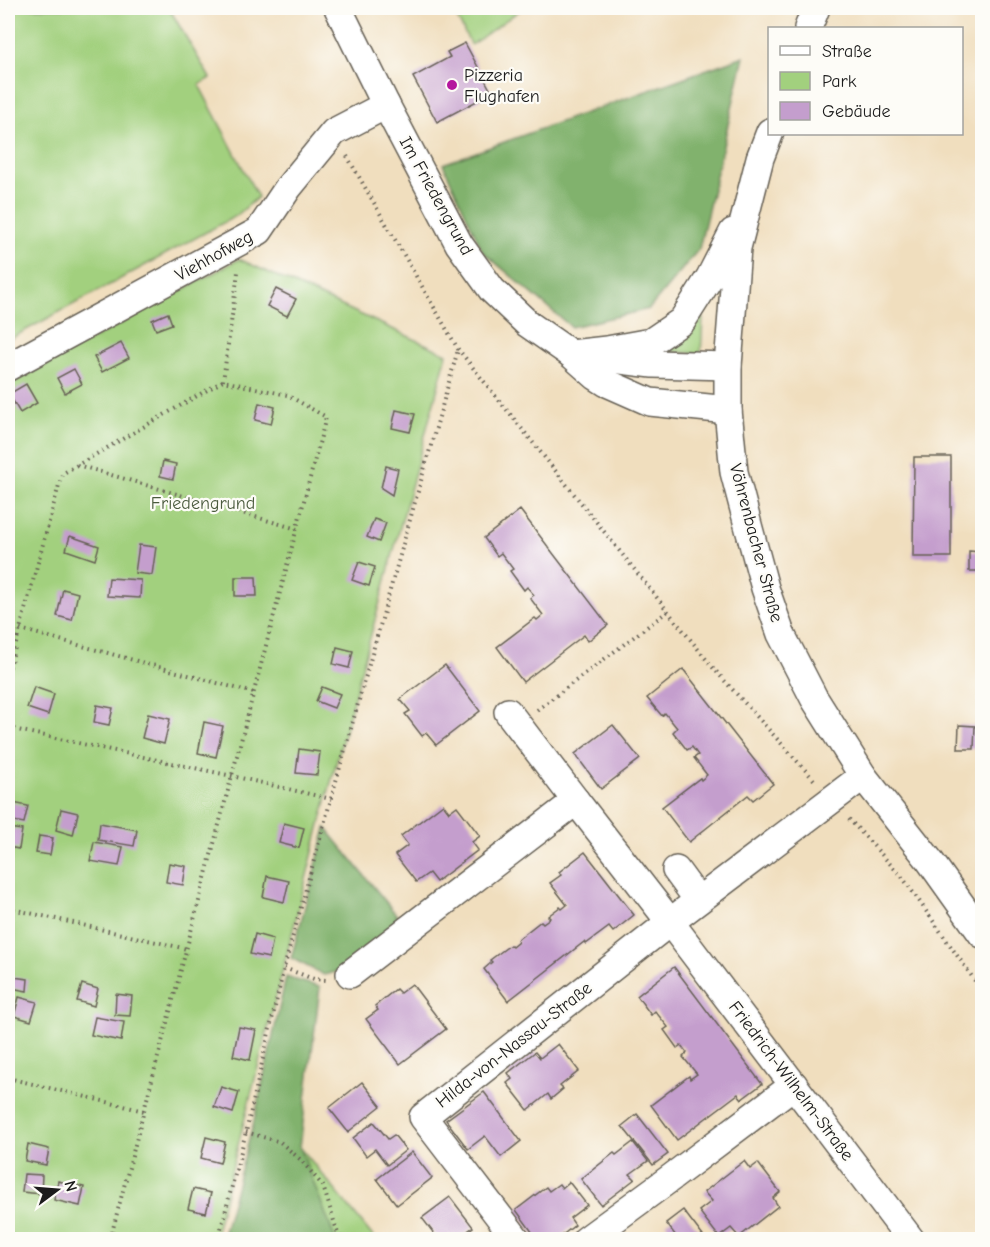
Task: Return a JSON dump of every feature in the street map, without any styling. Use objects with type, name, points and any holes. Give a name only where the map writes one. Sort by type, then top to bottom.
[{"type":"street","name":"Im Friedengrund","points":[[338,8],[459,244],[492,290],[528,324],[607,383],[650,402],[728,410]]},
{"type":"street","points":[[808,27],[816,8]]},
{"type":"street","name":"Viehhofweg","points":[[8,367],[259,231],[288,188],[334,132],[386,105]]},
{"type":"street","name":"Vöhrenbacher Straße","points":[[769,135],[760,158],[737,248],[728,366],[728,410],[734,472],[765,588],[782,634],[814,698],[863,776],[930,861],[982,934]]},
{"type":"street","points":[[571,354],[651,342],[682,321],[710,277],[748,206]]},
{"type":"street","name":"Im Friedengrund","points":[[571,354],[653,364],[728,366]]},
{"type":"street","name":"Friedrich-Wilhelm-Straße","points":[[508,712],[912,1239]]},
{"type":"street","points":[[670,922],[863,776]]},
{"type":"street","points":[[350,974],[576,801]]},
{"type":"street","points":[[676,870],[698,900]]},
{"type":"street","name":"Hilda-von-Nassau-Straße","points":[[517,1239],[423,1116],[670,922]]},
{"type":"street","points":[[586,1239],[794,1085]]},
{"type":"path","points":[[334,132],[458,349],[714,669],[903,878],[982,991]]},
{"type":"path","points":[[223,381],[239,259],[238,243]]},
{"type":"path","points":[[218,1239],[246,1132],[284,968],[458,349]]},
{"type":"path","points":[[8,674],[62,474],[223,381],[287,395],[326,417],[110,1239]]},
{"type":"path","points":[[77,465],[297,530]]},
{"type":"path","points":[[537,710],[668,611]]},
{"type":"path","points":[[20,629],[254,693]]},
{"type":"path","points":[[8,728],[331,799]]},
{"type":"path","points":[[8,908],[187,949]]},
{"type":"path","points":[[284,968],[322,980],[336,980],[350,974]]},
{"type":"path","points":[[8,1078],[144,1111]]},
{"type":"path","points":[[246,1132],[280,1142],[323,1185],[340,1239]]},
{"type":"green space","points":[[8,8],[169,8],[210,78],[199,85],[258,197],[236,216],[8,340]]},
{"type":"green space","points":[[452,8],[523,8],[471,45]]},
{"type":"green space","points":[[744,56],[699,249],[649,309],[571,327],[483,252],[443,164]]},
{"type":"green space","name":"Friedengrund","points":[[239,259],[447,354],[327,797],[214,1239],[8,1240],[8,385]]},
{"type":"green space","points":[[703,317],[701,354],[663,351],[678,341]]},
{"type":"green space","points":[[326,828],[403,923],[351,968],[324,975],[291,958]]},
{"type":"green space","points":[[286,977],[320,987],[300,1147],[334,1236],[333,1240],[222,1239],[253,1125]]},
{"type":"green space","points":[[300,1147],[375,1239],[222,1240]]},
{"type":"building","name":"Pizzeria Flughafen","points":[[465,43],[492,93],[437,122],[413,77],[450,57],[447,52]]},
{"type":"building","points":[[276,289],[296,299],[287,316],[267,306]]},
{"type":"building","points":[[168,313],[172,324],[156,330],[152,320]]},
{"type":"building","points":[[121,343],[129,358],[102,372],[94,357]]},
{"type":"building","points":[[74,369],[82,384],[65,393],[57,378]]},
{"type":"building","points":[[26,384],[37,403],[20,413],[9,394]]},
{"type":"building","points":[[259,403],[275,407],[271,424],[255,420]]},
{"type":"building","points":[[396,410],[415,414],[410,432],[392,428]]},
{"type":"building","points":[[914,457],[951,457],[951,557],[913,557]]},
{"type":"building","points":[[163,461],[176,464],[173,479],[160,476]]},
{"type":"building","points":[[386,466],[398,469],[392,495],[381,488]]},
{"type":"building","points":[[520,510],[608,625],[588,641],[584,635],[523,682],[497,647],[535,618],[537,620],[543,615],[530,598],[534,595],[527,587],[524,590],[510,571],[513,569],[501,553],[497,556],[484,538]]},
{"type":"building","points":[[374,519],[386,523],[379,542],[367,537]]},
{"type":"building","points":[[70,536],[99,546],[95,560],[66,550]]},
{"type":"building","points":[[139,545],[156,547],[152,575],[135,573]]},
{"type":"building","points":[[969,551],[982,552],[982,571],[969,571]]},
{"type":"building","points":[[359,562],[375,567],[369,586],[352,580]]},
{"type":"building","points":[[235,577],[256,577],[257,596],[235,596]]},
{"type":"building","points":[[109,578],[141,580],[140,598],[107,596]]},
{"type":"building","points":[[63,589],[78,593],[72,620],[57,616]]},
{"type":"building","points":[[337,647],[353,651],[349,668],[333,664]]},
{"type":"building","points":[[445,665],[480,711],[436,745],[426,733],[422,736],[405,714],[410,711],[400,699]]},
{"type":"building","points":[[683,669],[773,784],[753,800],[748,795],[689,842],[662,807],[707,775],[694,758],[698,755],[692,747],[687,750],[673,732],[677,728],[665,713],[662,716],[647,698]]},
{"type":"building","points":[[34,687],[54,694],[48,715],[27,708]]},
{"type":"building","points":[[322,687],[340,694],[334,708],[316,701]]},
{"type":"building","points":[[97,705],[113,708],[109,725],[94,722]]},
{"type":"building","points":[[148,714],[170,719],[164,744],[142,738]]},
{"type":"building","points":[[204,722],[223,726],[216,757],[198,753]]},
{"type":"building","points":[[613,725],[640,759],[601,789],[575,754]]},
{"type":"building","points":[[959,725],[975,726],[974,749],[958,749]]},
{"type":"building","points":[[299,749],[320,752],[317,775],[296,773]]},
{"type":"building","points":[[8,802],[28,806],[24,823],[8,820]]},
{"type":"building","points":[[443,804],[449,812],[457,806],[480,836],[472,842],[478,850],[436,882],[429,873],[416,882],[395,855],[408,845],[401,836]]},
{"type":"building","points":[[61,809],[78,813],[73,835],[56,830]]},
{"type":"building","points":[[100,823],[137,830],[134,846],[98,840]]},
{"type":"building","points":[[284,823],[304,828],[299,848],[279,843]]},
{"type":"building","points":[[8,828],[22,830],[19,849],[8,847]]},
{"type":"building","points":[[39,836],[53,838],[50,855],[36,853]]},
{"type":"building","points":[[94,842],[123,847],[119,866],[90,861]]},
{"type":"building","points":[[585,852],[634,915],[613,932],[609,927],[586,944],[584,942],[508,1001],[484,969],[492,962],[490,960],[510,945],[512,947],[518,942],[517,940],[541,921],[543,923],[550,918],[548,916],[560,907],[562,909],[567,905],[550,883],[561,875],[559,872]]},
{"type":"building","points":[[169,863],[186,866],[183,885],[166,882]]},
{"type":"building","points":[[267,876],[289,881],[284,902],[263,897]]},
{"type":"building","points":[[255,934],[273,939],[269,958],[250,954]]},
{"type":"building","points":[[674,967],[762,1084],[742,1099],[738,1094],[677,1140],[651,1105],[689,1076],[690,1079],[697,1074],[683,1057],[687,1053],[681,1045],[677,1048],[664,1030],[668,1027],[655,1011],[651,1015],[637,996]]},
{"type":"building","points":[[13,977],[28,979],[27,991],[11,988]]},
{"type":"building","points":[[82,984],[98,989],[94,1006],[77,1001]]},
{"type":"building","points":[[412,984],[446,1029],[400,1064],[366,1019],[378,1010],[375,1006],[396,989],[400,993]]},
{"type":"building","points":[[116,994],[132,996],[130,1016],[115,1015]]},
{"type":"building","points":[[19,997],[37,1002],[31,1021],[14,1016]]},
{"type":"building","points":[[95,1017],[124,1022],[121,1041],[91,1035]]},
{"type":"building","points":[[239,1027],[256,1030],[250,1060],[233,1056]]},
{"type":"building","points":[[558,1044],[579,1071],[560,1086],[563,1089],[551,1099],[548,1094],[528,1110],[507,1083],[512,1079],[508,1073],[535,1052],[540,1058]]},
{"type":"building","points":[[362,1082],[381,1106],[348,1132],[329,1108]]},
{"type":"building","points":[[221,1087],[239,1092],[233,1113],[214,1107]]},
{"type":"building","points":[[484,1092],[521,1141],[501,1157],[485,1136],[468,1149],[446,1120]]},
{"type":"building","points":[[637,1114],[668,1154],[653,1165],[622,1126]]},
{"type":"building","points":[[374,1122],[388,1139],[394,1135],[406,1150],[387,1165],[375,1149],[366,1156],[353,1138]]},
{"type":"building","points":[[206,1137],[225,1142],[220,1163],[201,1158]]},
{"type":"building","points":[[633,1142],[648,1161],[630,1174],[635,1179],[601,1205],[581,1179],[614,1153],[616,1155]]},
{"type":"building","points":[[28,1144],[49,1149],[46,1165],[25,1161]]},
{"type":"building","points":[[412,1152],[432,1178],[397,1205],[377,1179]]},
{"type":"building","points":[[744,1161],[750,1169],[758,1163],[780,1192],[773,1198],[778,1206],[739,1237],[731,1228],[719,1237],[699,1211],[712,1201],[704,1192]]},
{"type":"building","points":[[24,1174],[42,1175],[41,1194],[22,1192]]},
{"type":"building","points":[[58,1181],[84,1187],[80,1206],[54,1200]]},
{"type":"building","points":[[569,1182],[587,1205],[570,1218],[575,1225],[556,1240],[538,1240],[516,1210],[546,1187],[549,1191],[559,1184],[562,1188]]},
{"type":"building","points":[[193,1189],[211,1193],[206,1213],[188,1209]]},
{"type":"building","points":[[450,1197],[473,1227],[464,1234],[468,1240],[439,1240],[422,1218]]},
{"type":"building","points":[[683,1210],[706,1240],[679,1240],[666,1223]]},
{"type":"place","name":"Pizzeria Flughafen","points":[[452,85]]}]
